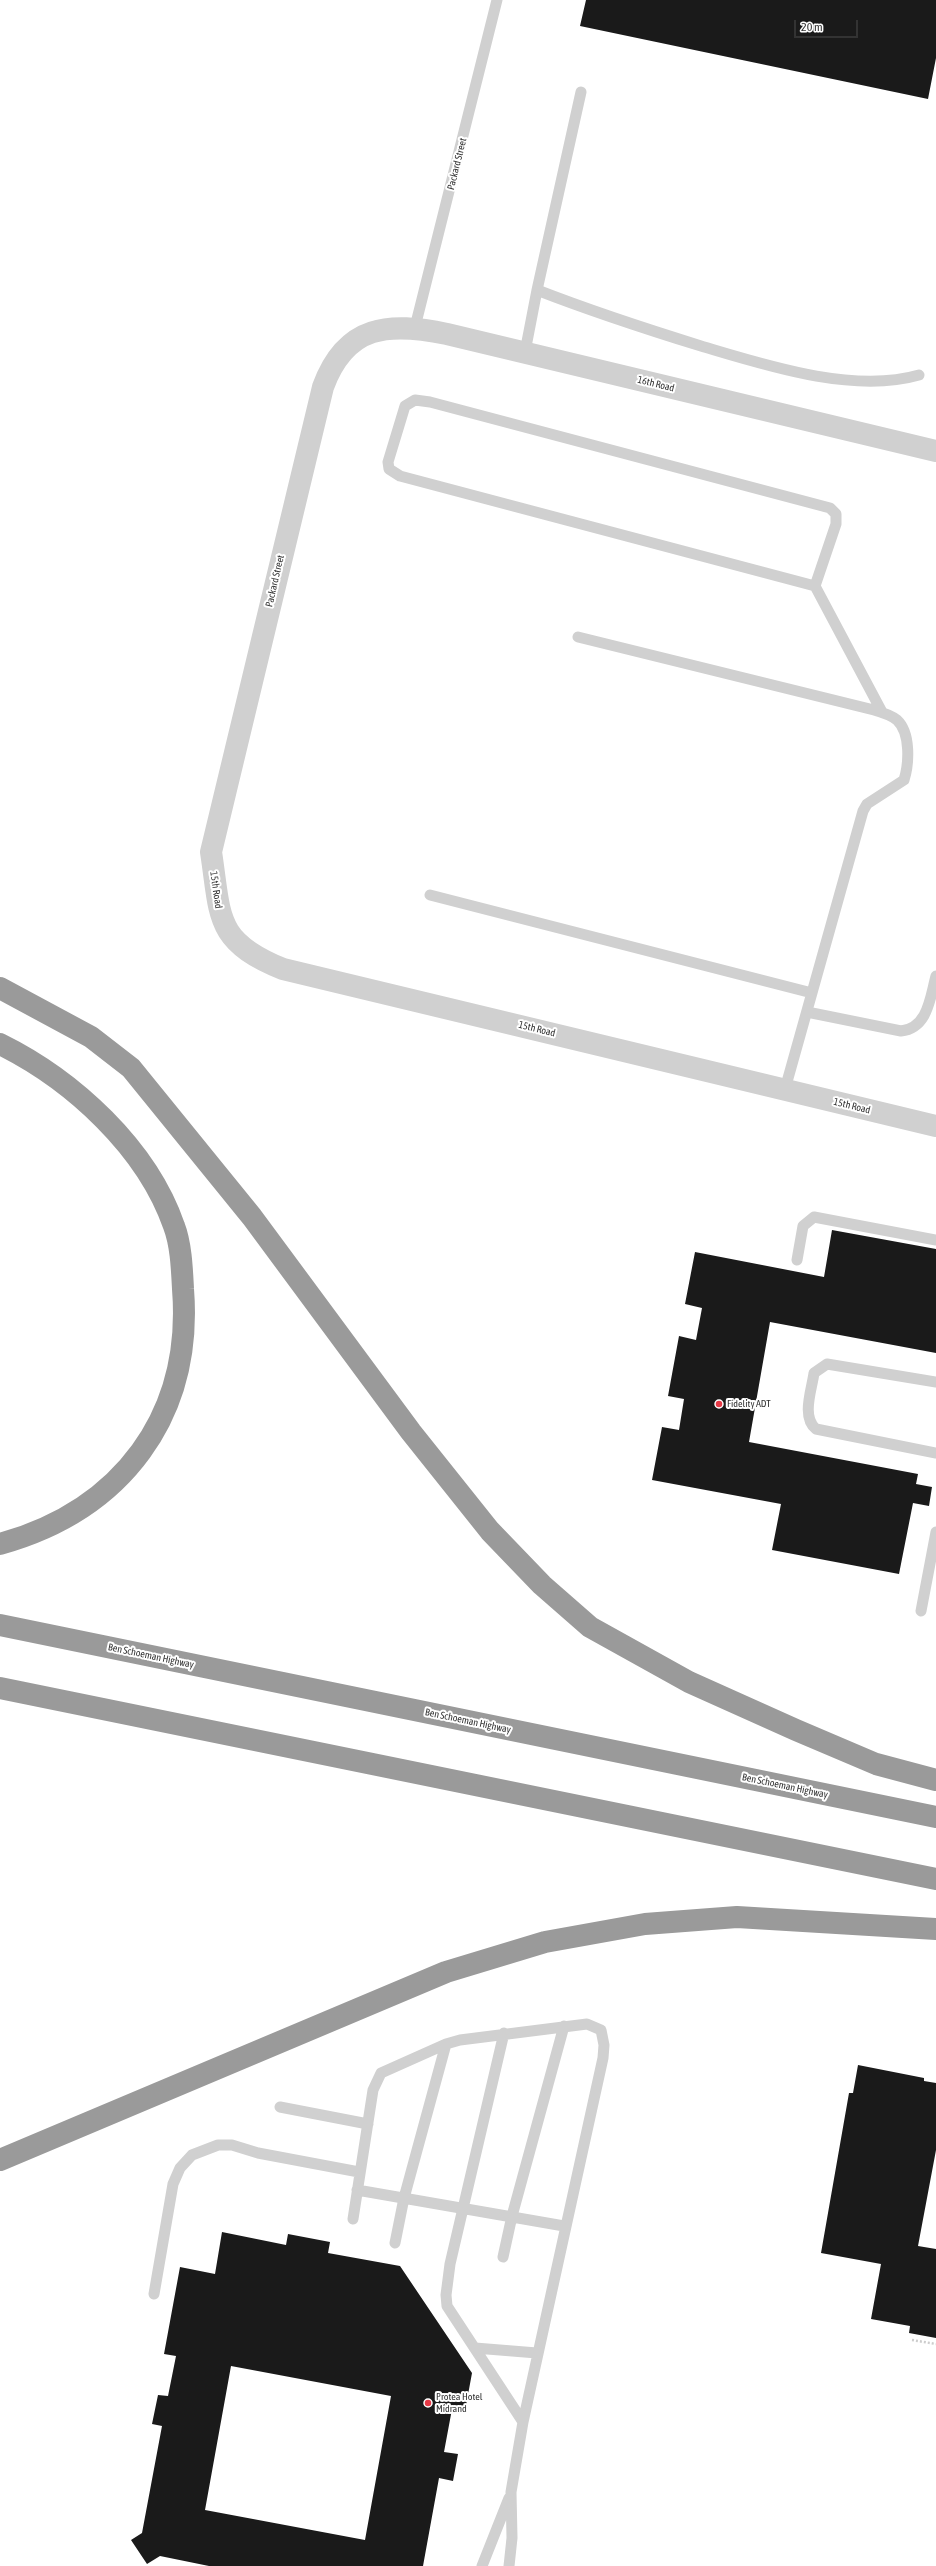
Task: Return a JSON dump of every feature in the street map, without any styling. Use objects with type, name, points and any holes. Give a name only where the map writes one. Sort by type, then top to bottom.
[{"type":"highway","points":[[0,988],[91,1037],[131,1068],[252,1217],[411,1432],[490,1532],[542,1585],[590,1627],[689,1682],[796,1730],[876,1764],[936,1780]]},
{"type":"highway","points":[[0,1044],[60,1080],[113,1126],[148,1174],[175,1226],[186,1319],[181,1364],[170,1401],[153,1434],[128,1470],[96,1499],[54,1523],[20,1538],[0,1544]]},
{"type":"highway","name":"Ben Schoeman Highway","points":[[0,1625],[936,1817]]},
{"type":"highway","points":[[0,1688],[936,1879]]},
{"type":"highway","points":[[0,2160],[446,1972],[545,1942],[645,1924],[737,1917],[936,1929]]},
{"type":"street","name":"16th Road","points":[[375,331],[394,326],[415,327],[936,451]]},
{"type":"street","name":"Packard Street","points":[[211,852],[324,387],[330,369],[339,356],[351,345],[375,331]]},
{"type":"street","name":"15th Road","points":[[211,852],[218,911],[228,930],[240,946],[258,958],[283,969],[936,1126]]},
{"type":"lane","name":"Packard Street","points":[[415,327],[497,0]]},
{"type":"lane","points":[[525,352],[537,290],[581,92]]},
{"type":"lane","points":[[537,290],[610,318],[751,361],[827,377],[854,380],[892,380],[919,375]]},
{"type":"lane","points":[[815,586],[400,476],[389,469],[388,462],[405,406],[415,400],[430,402],[830,508],[836,514],[836,524],[815,586],[882,712]]},
{"type":"lane","points":[[578,637],[882,712],[897,720],[902,728],[907,752],[905,775],[898,785],[867,804],[862,811],[786,1089]]},
{"type":"lane","points":[[430,895],[812,992]]},
{"type":"lane","points":[[807,1012],[901,1031],[909,1030],[917,1027],[924,1017],[936,976]]},
{"type":"lane","points":[[797,1260],[803,1226],[814,1217],[936,1240]]},
{"type":"lane","points":[[936,1382],[827,1364],[814,1373],[808,1417],[810,1424],[816,1429],[936,1453]]},
{"type":"lane","points":[[921,1611],[936,1532]]},
{"type":"lane","points":[[353,2219],[359,2172],[373,2090],[381,2073],[446,2044],[504,2033],[564,2026],[593,2025],[601,2030],[604,2045],[523,2422],[511,2492],[512,2538],[509,2566]]},
{"type":"lane","points":[[503,2257],[512,2216],[564,2026]]},
{"type":"lane","points":[[504,2033],[448,2273],[446,2301],[523,2422]]},
{"type":"lane","points":[[395,2243],[404,2198],[446,2044]]},
{"type":"lane","points":[[280,2107],[368,2124]]},
{"type":"lane","points":[[154,2294],[173,2184],[180,2168],[192,2155],[204,2148],[218,2145],[232,2145],[258,2153],[359,2172]]},
{"type":"lane","points":[[357,2190],[564,2226]]},
{"type":"lane","points":[[475,2348],[537,2353]]},
{"type":"lane","points":[[482,2566],[511,2492]]},
{"type":"path","points":[[912,2340],[936,2344]]},
{"type":"building","points":[[586,0],[936,0],[936,58],[928,99],[580,26]]},
{"type":"building","name":"Fidelity ADT","points":[[832,1230],[936,1249],[936,1353],[770,1322],[749,1442],[918,1474],[916,1484],[932,1487],[929,1506],[913,1503],[899,1574],[772,1550],[781,1504],[652,1480],[662,1427],[679,1430],[684,1399],[668,1396],[679,1336],[696,1340],[702,1308],[685,1304],[695,1252],[824,1277]]},
{"type":"building","points":[[858,2065],[924,2078],[924,2081],[936,2083],[936,2150],[918,2246],[936,2249],[936,2338],[909,2333],[910,2326],[871,2319],[881,2264],[821,2253],[849,2093],[853,2093]]},
{"type":"building","name":"Protea Hotel Midrand","points":[[222,2232],[286,2245],[288,2234],[330,2242],[328,2253],[400,2266],[472,2373],[465,2411],[452,2409],[444,2452],[458,2454],[453,2481],[439,2478],[423,2566],[209,2566],[160,2556],[147,2564],[131,2540],[142,2533],[162,2426],[152,2424],[158,2395],[168,2396],[176,2356],[164,2354],[180,2267],[215,2274]],"holes":[[[231,2366],[391,2396],[365,2540],[205,2510]]]},
{"type":"place","name":"Fidelity ADT","points":[[719,1404]]},
{"type":"place","name":"Protea Hotel Midrand","points":[[428,2403]]}]
